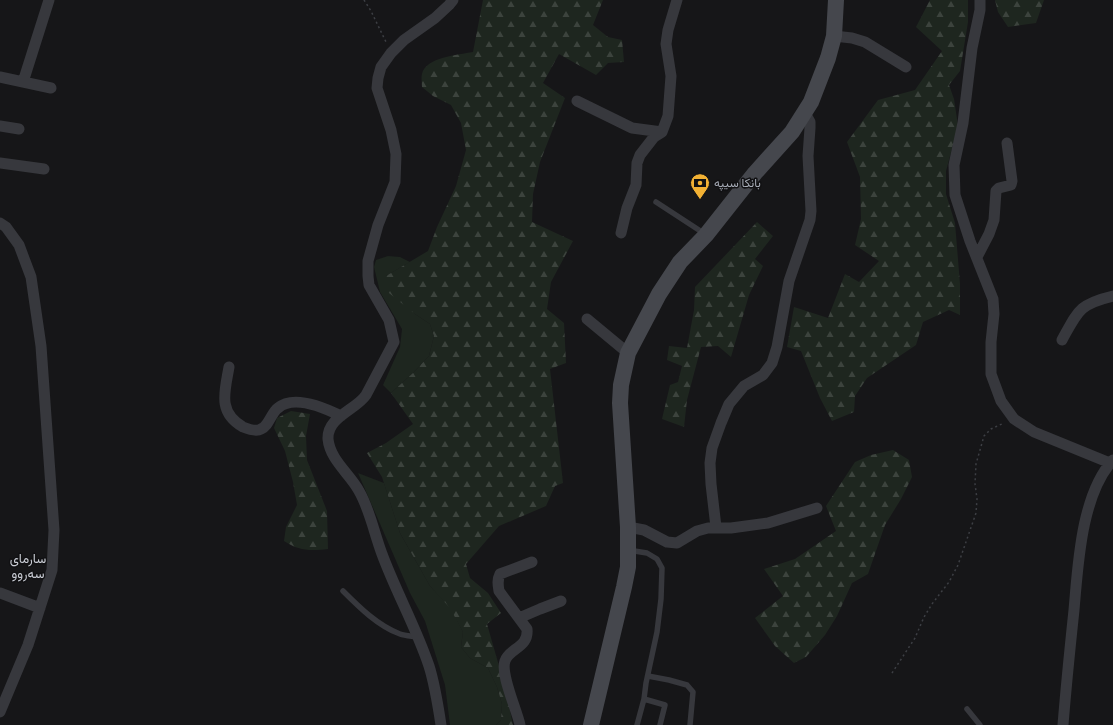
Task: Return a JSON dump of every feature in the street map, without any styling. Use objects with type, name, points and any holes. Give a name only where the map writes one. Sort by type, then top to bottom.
[{"type":"street","points":[[22,82],[49,0]]},
{"type":"street","points":[[441,725],[435,687],[419,637],[382,554],[368,510],[359,491],[333,455],[328,439],[334,421],[362,401],[394,342],[389,320],[369,285],[368,261],[378,225],[395,182],[396,154],[391,130],[377,88],[381,67],[391,53],[404,40],[435,18],[454,0]]},
{"type":"street","points":[[621,233],[636,185],[637,163],[640,155],[654,137],[662,132],[668,116],[671,76],[666,44],[668,30],[677,0]]},
{"type":"street","points":[[591,725],[628,567],[628,527],[620,385],[628,353],[659,294],[680,262],[706,235],[755,173],[792,132],[805,113],[820,83],[828,58],[834,36],[836,0]]},
{"type":"street","points":[[980,0],[980,10],[972,48],[964,123],[954,165],[955,195],[993,299],[994,314],[990,374],[1001,401],[1014,419],[1046,438],[1112,461],[1100,480],[1088,508],[1078,573],[1063,725]]},
{"type":"street","points":[[834,36],[852,38],[865,42],[906,67]]},
{"type":"street","points":[[0,76],[51,88]]},
{"type":"street","points":[[577,101],[632,128],[662,132]]},
{"type":"street","points":[[716,527],[711,484],[710,463],[712,448],[729,404],[744,386],[763,375],[772,363],[777,347],[789,281],[810,220],[811,211],[808,156],[810,122],[805,113]]},
{"type":"street","points":[[0,126],[19,129]]},
{"type":"street","points":[[977,257],[989,234],[994,220],[996,191],[999,188],[1011,185],[1012,181],[1007,143]]},
{"type":"street","points":[[0,163],[44,169]]},
{"type":"street","points":[[0,223],[6,227],[19,245],[31,277],[41,346],[54,530],[52,570],[28,645],[0,712]]},
{"type":"street","points":[[1062,340],[1078,312],[1090,302],[1113,296]]},
{"type":"street","points":[[587,319],[628,353]]},
{"type":"street","points":[[229,367],[224,398],[225,405],[229,414],[235,421],[244,427],[252,430],[260,430],[265,426],[278,408],[285,403],[308,403],[341,416]]},
{"type":"street","points":[[628,527],[644,530],[667,542],[677,542],[697,531],[716,527],[731,528],[768,524],[817,508]]},
{"type":"street","points":[[520,725],[507,682],[504,662],[507,657],[526,640],[528,634],[527,629],[500,590],[498,578],[500,574],[532,562]]},
{"type":"street","points":[[0,593],[40,608]]},
{"type":"street","points":[[519,618],[561,601]]},
{"type":"lane","points":[[656,202],[706,235]]},
{"type":"lane","points":[[628,550],[647,553],[656,559],[662,568],[661,599],[657,632],[644,699],[637,725]]},
{"type":"lane","points":[[343,591],[359,607],[393,631],[402,635],[419,637]]},
{"type":"lane","points":[[648,676],[669,680],[687,686],[693,692],[690,725]]},
{"type":"lane","points":[[644,699],[665,705],[660,725]]},
{"type":"lane","points":[[967,709],[980,725]]},
{"type":"path","points":[[364,0],[372,11],[391,53]]},
{"type":"path","points":[[892,673],[915,638],[928,610],[949,582],[958,565],[976,513],[976,464],[984,436],[991,430],[1014,419]]},
{"type":"green space","points":[[483,0],[603,0],[593,25],[608,37],[622,40],[624,62],[608,63],[596,75],[559,54],[543,83],[565,98],[540,162],[533,194],[532,222],[573,241],[551,282],[547,309],[564,323],[566,363],[550,369],[563,483],[555,486],[546,506],[499,526],[466,564],[470,578],[488,593],[501,613],[487,624],[505,687],[513,725],[496,725],[501,720],[502,704],[497,687],[488,668],[470,658],[461,647],[463,632],[450,608],[430,586],[400,533],[382,477],[367,453],[386,443],[413,424],[391,393],[429,356],[434,336],[430,324],[384,289],[386,276],[428,251],[437,227],[456,186],[466,150],[461,123],[451,105],[433,96],[422,87],[422,74],[425,68],[436,60],[473,52]]},
{"type":"green space","points":[[930,0],[968,0],[968,22],[960,71],[949,85],[954,99],[958,126],[946,171],[946,194],[955,223],[960,284],[960,315],[949,310],[923,322],[916,345],[867,378],[855,396],[854,412],[832,421],[820,398],[801,351],[787,347],[794,307],[828,318],[845,274],[859,282],[879,261],[855,245],[861,219],[860,177],[847,142],[878,100],[915,90],[942,51],[916,27]]},
{"type":"green space","points":[[995,0],[1044,0],[1036,23],[1008,27],[998,12]]},
{"type":"green space","points":[[757,222],[773,236],[755,259],[763,266],[749,295],[731,357],[718,346],[701,347],[687,400],[684,427],[662,419],[670,385],[678,382],[682,366],[667,360],[669,346],[687,348],[694,310],[695,287]]},
{"type":"green space","points":[[388,256],[400,257],[410,262],[386,276],[415,314],[430,324],[434,336],[429,356],[391,393],[383,385],[400,347],[402,329],[380,292],[374,267],[376,260]]},
{"type":"green space","points":[[291,411],[310,414],[306,436],[307,460],[327,511],[328,549],[305,550],[284,541],[286,527],[297,505],[285,451],[274,428],[277,418]]},
{"type":"green space","points":[[893,450],[909,460],[912,477],[885,525],[868,574],[852,583],[837,616],[825,635],[806,657],[794,663],[775,646],[755,618],[783,596],[764,569],[795,559],[836,531],[826,506],[855,462],[871,455]]},
{"type":"green space","points":[[358,473],[384,483],[400,533],[430,586],[451,608],[463,632],[461,647],[470,658],[488,668],[497,687],[502,704],[501,720],[496,725],[450,725],[445,685],[425,621],[410,593]]},
{"type":"place","name":"بانکا سیپە","points":[[700,200]]},
{"type":"district","name":"سارمای سەروو","points":[[28,566]]}]
